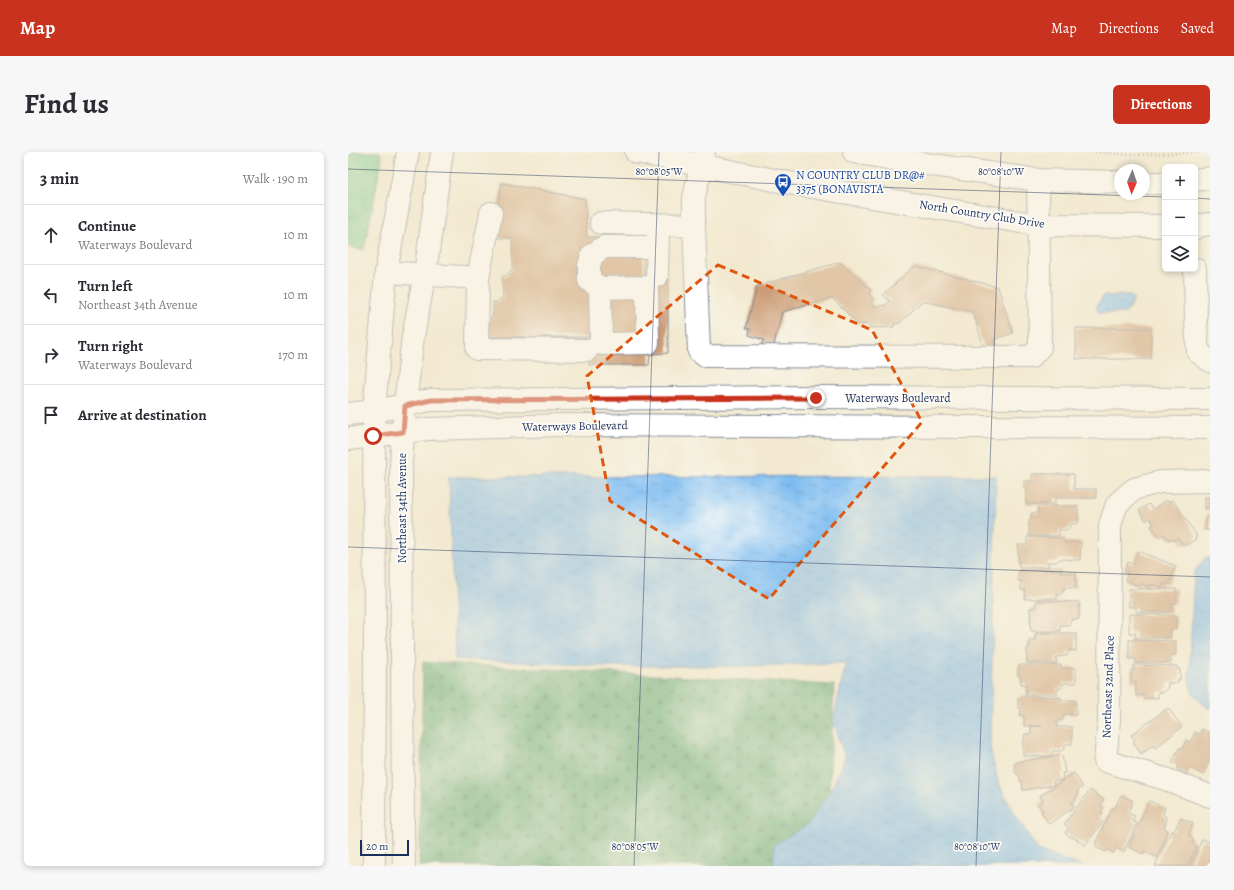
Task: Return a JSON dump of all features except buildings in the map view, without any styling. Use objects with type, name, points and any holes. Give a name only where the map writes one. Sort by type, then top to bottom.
[{"type":"street","points":[[374,866],[376,661],[374,411],[386,272],[408,152]]},
{"type":"street","name":"Northeast 34th Avenue","points":[[404,866],[401,463],[405,406],[414,336],[425,274],[442,152]]},
{"type":"street","name":"North Country Club Drive","points":[[636,152],[702,159],[794,184],[1039,225],[1162,226]]},
{"type":"street","points":[[854,152],[898,160],[1038,180],[1114,182]]},
{"type":"street","points":[[702,159],[694,198],[694,225],[699,351],[705,356],[1031,357],[1040,347],[1038,180]]},
{"type":"street","points":[[1198,180],[1210,178]]},
{"type":"street","points":[[1150,183],[1162,183]]},
{"type":"street","points":[[491,213],[478,278],[477,349],[587,350]]},
{"type":"street","points":[[601,223],[694,225]]},
{"type":"street","points":[[657,276],[658,224]]},
{"type":"street","points":[[1198,226],[1210,224]]},
{"type":"street","points":[[600,288],[589,280],[588,266],[592,255],[604,247],[658,247]]},
{"type":"street","points":[[386,272],[478,278]]},
{"type":"street","points":[[1195,272],[1198,352],[1210,362]]},
{"type":"street","name":"Waterways Boulevard","points":[[348,414],[405,406],[431,400],[808,398],[1210,399]]},
{"type":"street","name":"Waterways Boulevard","points":[[348,439],[428,429],[562,424],[1210,428]]},
{"type":"street","name":"Northeast 32nd Place","points":[[1210,481],[1160,482],[1134,490],[1117,504],[1110,525],[1109,720],[1105,761],[1165,779],[1210,796]]},
{"type":"path","points":[[1095,152],[1135,155],[1202,152]]},
{"type":"highlighted area","points":[[718,265],[872,330],[922,422],[769,599],[610,501],[587,376]]},
{"type":"green space","points":[[348,152],[380,152],[382,158],[364,250],[348,247]]},
{"type":"green space","points":[[423,662],[834,685],[826,866],[419,866]]},
{"type":"water","points":[[1130,295],[1134,300],[1126,313],[1100,313],[1096,308],[1103,296]]},
{"type":"water","points":[[996,476],[990,748],[998,782],[1017,818],[1039,851],[1083,866],[774,866],[774,845],[808,824],[832,788],[845,757],[833,721],[846,663],[746,666],[601,666],[455,659],[449,477]]},
{"type":"water","points":[[1205,558],[1210,558],[1210,709],[1195,696],[1191,689],[1189,678],[1194,572]]},
{"type":"place","name":"N COUNTRY CLUB DR@# 3375 (BONAVISTA","points":[[783,197]]},
{"type":"route","points":[[373,436],[403,432],[405,406],[431,400],[816,398]]}]
